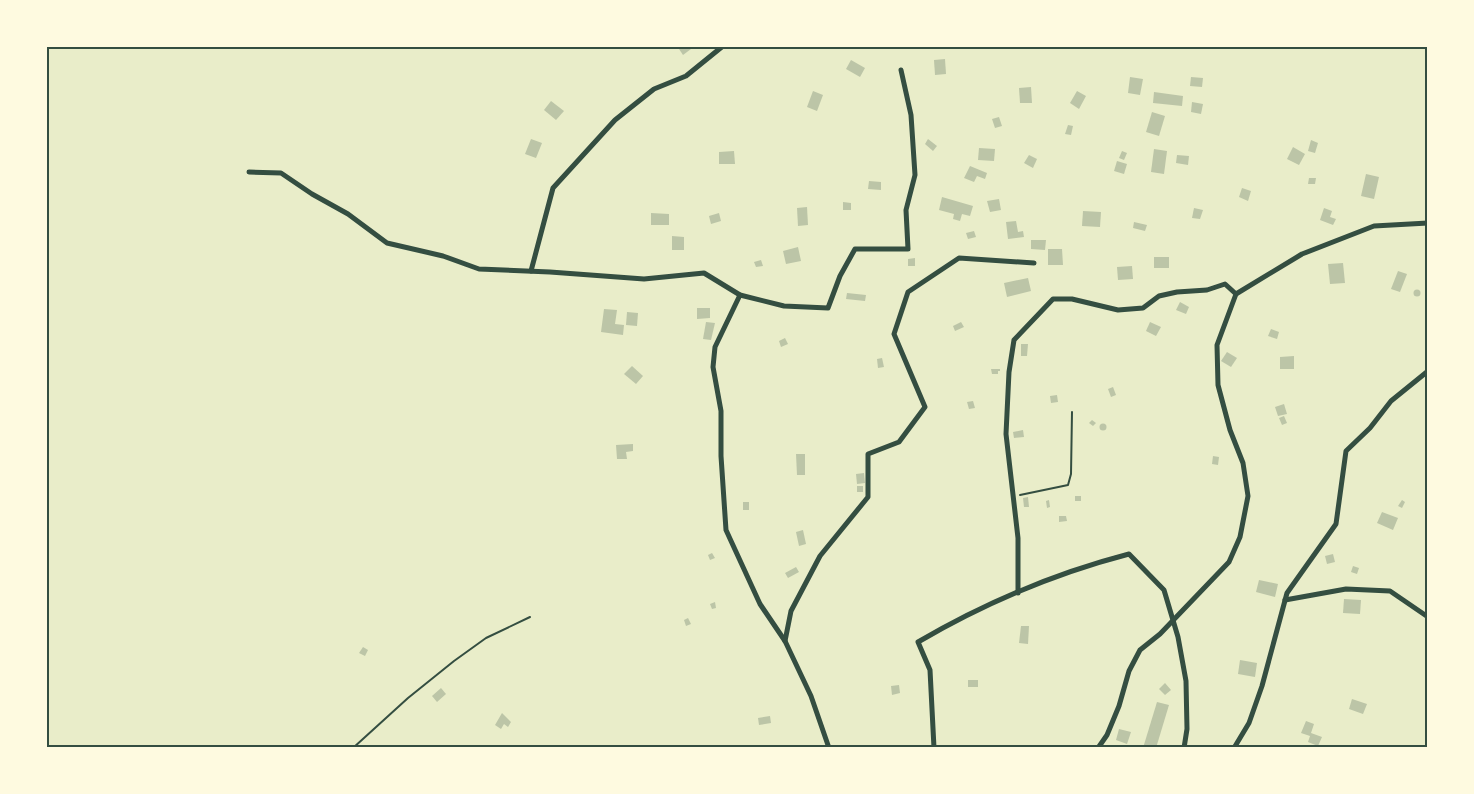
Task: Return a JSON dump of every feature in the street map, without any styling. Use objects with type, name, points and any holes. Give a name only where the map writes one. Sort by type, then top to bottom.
[{"type":"street","points":[[531,271],[552,188],[615,120],[654,89],[686,76],[723,46]]},
{"type":"street","points":[[249,172],[281,173],[348,214],[387,243],[443,256],[479,270],[531,271],[644,279],[704,273],[740,296],[784,306],[828,308],[840,276],[855,249],[908,249],[906,210],[915,175],[911,115],[901,70]]},
{"type":"street","points":[[1098,748],[1107,735],[1119,706],[1129,671],[1140,650],[1172,621],[1229,562],[1240,537],[1248,496],[1243,462],[1230,430],[1218,385],[1217,346],[1236,294],[1302,254],[1374,226],[1428,223]]},
{"type":"street","points":[[784,641],[790,611],[820,556],[868,497],[868,454],[900,442],[925,407],[894,334],[908,292],[959,258],[1034,262]]},
{"type":"street","points":[[1018,593],[1018,538],[1006,434],[1009,372],[1014,340],[1053,299],[1072,299],[1118,310],[1143,308],[1159,296],[1177,292],[1207,290],[1225,284],[1236,294]]},
{"type":"street","points":[[740,296],[715,347],[713,367],[721,410],[721,456],[726,530],[760,604],[784,641],[811,696],[830,748]]},
{"type":"street","points":[[1234,748],[1249,723],[1262,686],[1287,593],[1336,524],[1346,451],[1370,428],[1391,402],[1428,371]]},
{"type":"street","points":[[934,748],[930,670],[918,642],[958,618],[1086,565],[1128,554],[1164,590],[1178,637],[1186,681],[1187,730],[1184,748]]},
{"type":"street","points":[[1285,600],[1346,589],[1390,592],[1428,617]]},
{"type":"path","points":[[1012,497],[1068,485],[1071,474],[1072,412]]},
{"type":"path","points":[[353,748],[408,698],[454,661],[486,638],[530,617]]},
{"type":"building","points":[[677,46],[690,46],[691,49],[683,55]]},
{"type":"building","points":[[945,59],[946,74],[935,75],[934,60]]},
{"type":"building","points":[[851,60],[865,68],[860,77],[846,69]]},
{"type":"building","points":[[1130,77],[1143,79],[1140,95],[1128,93]]},
{"type":"building","points":[[1191,77],[1203,78],[1202,87],[1190,86]]},
{"type":"building","points":[[1031,87],[1032,103],[1020,103],[1019,88]]},
{"type":"building","points":[[813,91],[823,95],[817,111],[807,107]]},
{"type":"building","points":[[1077,91],[1086,96],[1079,109],[1070,103]]},
{"type":"building","points":[[1154,92],[1183,96],[1182,106],[1153,103]]},
{"type":"building","points":[[551,101],[564,111],[556,120],[544,110]]},
{"type":"building","points":[[1192,102],[1203,104],[1201,114],[1191,112]]},
{"type":"building","points":[[1152,112],[1165,116],[1159,136],[1146,132]]},
{"type":"building","points":[[999,117],[1002,126],[995,128],[992,119]]},
{"type":"building","points":[[1068,125],[1073,126],[1071,135],[1065,134]]},
{"type":"building","points":[[531,139],[542,143],[536,158],[525,154]]},
{"type":"building","points":[[928,139],[937,146],[933,151],[925,144]]},
{"type":"building","points":[[1311,140],[1318,143],[1315,153],[1308,151]]},
{"type":"building","points":[[1293,147],[1305,154],[1299,165],[1287,159]]},
{"type":"building","points":[[979,148],[995,149],[994,161],[978,160]]},
{"type":"building","points":[[1154,149],[1167,151],[1164,174],[1151,172]]},
{"type":"building","points":[[734,151],[735,164],[719,164],[719,152]]},
{"type":"building","points":[[1122,151],[1127,153],[1124,160],[1119,158]]},
{"type":"building","points":[[1029,155],[1037,159],[1033,168],[1024,163]]},
{"type":"building","points":[[1177,155],[1189,156],[1188,165],[1176,163]]},
{"type":"building","points":[[1117,161],[1127,164],[1124,174],[1114,171]]},
{"type":"building","points":[[970,166],[987,173],[985,179],[977,176],[974,182],[964,178]]},
{"type":"building","points":[[1366,174],[1379,177],[1374,199],[1361,196]]},
{"type":"building","points":[[1309,178],[1316,178],[1315,184],[1308,184]]},
{"type":"building","points":[[869,181],[881,182],[881,190],[868,189]]},
{"type":"building","points":[[1242,188],[1251,191],[1248,201],[1239,197]]},
{"type":"building","points":[[942,197],[973,206],[970,216],[962,214],[960,221],[953,219],[954,214],[939,210]]},
{"type":"building","points":[[999,199],[1001,210],[990,212],[987,201]]},
{"type":"building","points":[[843,202],[851,203],[851,210],[843,210]]},
{"type":"building","points":[[807,207],[808,225],[798,226],[797,208]]},
{"type":"building","points":[[1194,208],[1203,210],[1200,219],[1192,218]]},
{"type":"building","points":[[1324,208],[1332,211],[1330,217],[1336,219],[1333,225],[1320,220]]},
{"type":"building","points":[[1083,211],[1101,212],[1100,227],[1082,226]]},
{"type":"building","points":[[651,213],[669,214],[669,225],[651,225]]},
{"type":"building","points":[[719,213],[721,221],[711,224],[709,216]]},
{"type":"building","points":[[1016,221],[1018,232],[1023,231],[1024,237],[1008,239],[1006,222]]},
{"type":"building","points":[[1134,222],[1147,225],[1145,231],[1133,228]]},
{"type":"building","points":[[974,231],[976,237],[968,239],[966,233]]},
{"type":"building","points":[[672,236],[684,237],[684,250],[672,250]]},
{"type":"building","points":[[1031,240],[1046,240],[1045,250],[1031,249]]},
{"type":"building","points":[[798,247],[801,261],[786,264],[783,251]]},
{"type":"building","points":[[1048,249],[1062,249],[1063,265],[1048,265]]},
{"type":"building","points":[[1154,257],[1169,257],[1169,268],[1154,268]]},
{"type":"building","points":[[915,258],[915,266],[908,266],[908,259]]},
{"type":"building","points":[[761,260],[763,266],[756,267],[754,262]]},
{"type":"building","points":[[1343,263],[1345,283],[1330,284],[1328,264]]},
{"type":"building","points":[[1132,266],[1133,279],[1118,280],[1117,267]]},
{"type":"building","points":[[1398,271],[1407,274],[1400,292],[1391,289]]},
{"type":"building","points":[[1028,278],[1031,291],[1007,297],[1004,283]]},
{"type":"building","points":[[1417,289],[1421,293],[1417,297],[1413,293]]},
{"type":"building","points":[[847,293],[866,295],[865,301],[846,299]]},
{"type":"building","points":[[1180,302],[1189,307],[1186,314],[1176,310]]},
{"type":"building","points":[[697,308],[710,308],[710,318],[697,319]]},
{"type":"building","points":[[604,309],[617,310],[615,324],[624,325],[623,335],[601,332]]},
{"type":"building","points":[[627,312],[638,313],[637,326],[626,325]]},
{"type":"building","points":[[706,322],[715,323],[711,340],[703,339]]},
{"type":"building","points":[[961,322],[964,327],[955,331],[953,326]]},
{"type":"building","points":[[1150,322],[1161,327],[1156,336],[1146,331]]},
{"type":"building","points":[[1271,329],[1279,332],[1277,339],[1268,336]]},
{"type":"building","points":[[785,338],[788,344],[781,347],[779,341]]},
{"type":"building","points":[[1021,344],[1028,344],[1027,356],[1021,356]]},
{"type":"building","points":[[1227,352],[1237,358],[1231,367],[1221,361]]},
{"type":"building","points":[[1294,356],[1294,369],[1280,369],[1280,357]]},
{"type":"building","points":[[882,358],[884,367],[878,368],[877,359]]},
{"type":"building","points":[[632,366],[643,376],[636,384],[624,374]]},
{"type":"building","points":[[991,369],[1000,369],[1000,371],[998,371],[998,374],[992,374]]},
{"type":"building","points":[[1113,387],[1116,395],[1111,397],[1108,389]]},
{"type":"building","points":[[1057,395],[1058,402],[1051,403],[1050,396]]},
{"type":"building","points":[[973,401],[975,408],[969,409],[967,402]]},
{"type":"building","points":[[1284,404],[1287,414],[1278,416],[1275,407]]},
{"type":"building","points":[[1284,416],[1287,423],[1282,425],[1279,418]]},
{"type":"building","points":[[1092,420],[1096,423],[1093,426],[1089,423]]},
{"type":"building","points":[[1103,423],[1107,427],[1103,431],[1099,427]]},
{"type":"building","points":[[1023,430],[1024,437],[1014,438],[1013,432]]},
{"type":"building","points":[[633,444],[633,451],[626,452],[627,459],[617,459],[616,445]]},
{"type":"building","points":[[796,454],[805,454],[805,475],[797,475]]},
{"type":"building","points":[[1213,456],[1219,457],[1218,465],[1212,464]]},
{"type":"building","points":[[864,473],[865,483],[857,484],[856,474]]},
{"type":"building","points":[[857,486],[863,486],[863,492],[857,492]]},
{"type":"building","points":[[1075,496],[1081,496],[1081,501],[1075,501]]},
{"type":"building","points":[[1028,497],[1029,507],[1024,507],[1023,498]]},
{"type":"building","points":[[1049,500],[1050,507],[1047,508],[1046,501]]},
{"type":"building","points":[[1402,500],[1405,502],[1402,508],[1398,506]]},
{"type":"building","points":[[743,502],[749,502],[749,510],[743,510]]},
{"type":"building","points":[[1382,512],[1398,518],[1393,530],[1377,523]]},
{"type":"building","points":[[1059,516],[1066,516],[1067,521],[1059,522]]},
{"type":"building","points":[[803,530],[806,544],[799,546],[796,532]]},
{"type":"building","points":[[712,553],[715,558],[710,560],[708,555]]},
{"type":"building","points":[[1333,554],[1335,562],[1327,564],[1325,556]]},
{"type":"building","points":[[1353,566],[1359,568],[1357,574],[1351,572]]},
{"type":"building","points":[[796,567],[799,572],[788,578],[785,573]]},
{"type":"building","points":[[1259,580],[1278,584],[1275,597],[1256,592]]},
{"type":"building","points":[[1344,599],[1361,600],[1360,614],[1343,613]]},
{"type":"building","points":[[715,602],[716,608],[712,609],[710,604]]},
{"type":"building","points":[[688,618],[691,624],[686,626],[684,620]]},
{"type":"building","points":[[1021,626],[1029,626],[1028,644],[1019,643]]},
{"type":"building","points":[[363,647],[368,650],[365,656],[359,653]]},
{"type":"building","points":[[1240,660],[1257,663],[1255,677],[1238,674]]},
{"type":"building","points":[[968,680],[978,680],[978,687],[968,687]]},
{"type":"building","points":[[1165,683],[1171,690],[1165,695],[1159,689]]},
{"type":"building","points":[[899,685],[900,693],[892,695],[891,686]]},
{"type":"building","points":[[441,688],[446,694],[437,702],[432,696]]},
{"type":"building","points":[[1352,699],[1367,704],[1363,714],[1349,709]]},
{"type":"building","points":[[1157,702],[1169,705],[1156,748],[1143,748]]},
{"type":"building","points":[[502,713],[511,722],[508,727],[504,724],[501,729],[495,725]]},
{"type":"building","points":[[770,716],[771,723],[759,725],[758,718]]},
{"type":"building","points":[[1306,721],[1314,724],[1311,733],[1322,737],[1318,746],[1308,742],[1310,736],[1301,733]]},
{"type":"building","points":[[1119,729],[1131,732],[1127,744],[1116,740]]}]
